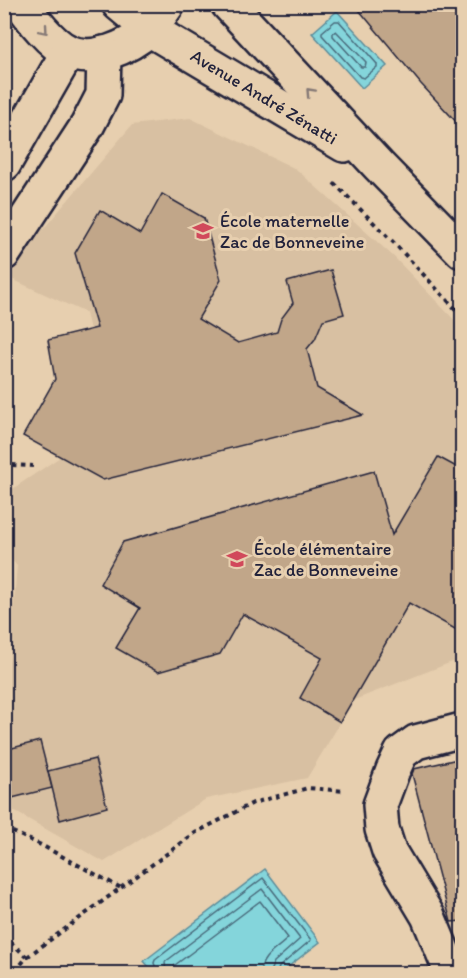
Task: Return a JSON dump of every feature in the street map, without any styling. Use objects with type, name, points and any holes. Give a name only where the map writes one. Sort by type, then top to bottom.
[{"type":"street","points":[[22,4],[56,44],[68,52],[87,56],[104,53],[130,43],[158,17]]},
{"type":"street","name":"Avenue André Zénatti","points":[[119,4],[158,17],[379,166]]},
{"type":"street","name":"Avenue André Zénatti","points":[[228,4],[462,251]]},
{"type":"street","points":[[4,164],[68,52]]},
{"type":"street","points":[[4,253],[87,126],[103,95],[104,53]]},
{"type":"street","points":[[452,974],[428,916],[389,851],[382,829],[380,805],[401,753],[416,742],[462,730]]},
{"type":"path","points":[[329,177],[462,316]]},
{"type":"path","points":[[4,461],[11,465],[33,466]]},
{"type":"path","points":[[13,974],[27,957],[195,833],[253,803],[308,788],[384,793]]},
{"type":"path","points":[[4,828],[121,888]]},
{"type":"path","points":[[4,936],[27,957]]},
{"type":"shaded area","name":"École élémentaire Zac de Bonneveine","points":[[190,118],[296,169],[394,257],[462,328],[462,664],[452,662],[354,700],[307,778],[206,799],[104,862],[5,806],[4,668],[9,661],[17,566],[5,552],[5,494],[60,457],[23,436],[53,381],[100,372],[86,313],[5,276],[5,274],[132,125]]},
{"type":"water","points":[[337,11],[387,66],[362,88],[312,33]]},
{"type":"water","points":[[265,869],[320,942],[280,973],[154,973],[144,961]]},
{"type":"building","points":[[354,4],[462,4],[462,128],[421,84]]},
{"type":"building","points":[[162,194],[204,218],[221,280],[198,319],[238,343],[277,332],[281,319],[293,303],[287,282],[331,270],[344,314],[323,320],[315,339],[307,349],[317,388],[363,415],[103,480],[23,436],[55,379],[48,340],[97,328],[75,253],[100,210],[140,234]]},
{"type":"building","points":[[438,457],[462,470],[462,633],[409,603],[340,722],[300,698],[322,658],[243,614],[220,654],[158,672],[116,648],[140,608],[100,584],[123,542],[374,471],[392,535]]},
{"type":"building","points":[[40,741],[52,788],[4,800],[4,750]]},
{"type":"building","points":[[462,758],[462,921],[451,922],[412,774],[414,769]]},
{"type":"building","points":[[95,759],[107,807],[60,820],[48,771]]},
{"type":"place","name":"École maternelle Zac de Bonneveine","points":[[203,231]]},
{"type":"place","name":"École élémentaire Zac de Bonneveine","points":[[237,559]]}]
